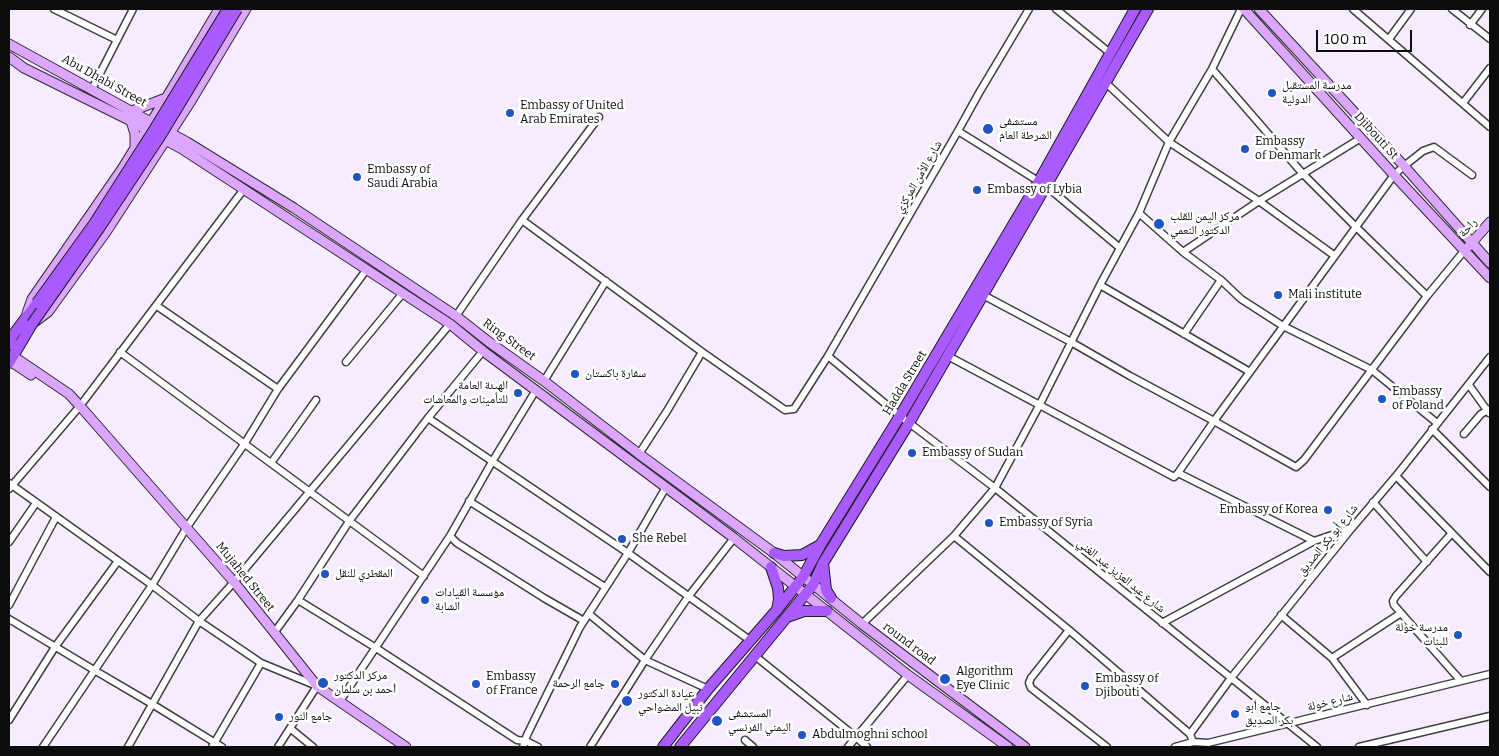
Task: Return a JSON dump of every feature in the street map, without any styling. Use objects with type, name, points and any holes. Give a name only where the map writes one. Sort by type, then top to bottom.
[{"type":"main road","points":[[28,322],[32,299],[122,169],[219,9]]},
{"type":"main road","points":[[11,360],[37,304],[94,224],[228,9]]},
{"type":"main road","points":[[9,345],[14,335],[28,322],[100,228],[156,142],[237,9]]},
{"type":"main road","points":[[28,322],[48,312],[106,232],[191,101],[246,9]]},
{"type":"main road","name":"Hadda Street","points":[[663,747],[803,577],[821,544],[948,356],[983,295],[1135,9]]},
{"type":"main road","name":"Hadda Street","points":[[680,747],[813,585],[905,420],[1042,184],[1106,84],[1148,9]]},
{"type":"main road","name":"Djibouti St","points":[[1243,9],[1490,278]]},
{"type":"main road","name":"Djibouti St","points":[[1259,9],[1404,166],[1490,263]]},
{"type":"main road","points":[[9,58],[17,57],[18,54],[13,46]]},
{"type":"main road","name":"Abu Dhabi Street","points":[[13,46],[132,111],[149,126]]},
{"type":"main road","name":"Abu Dhabi Street","points":[[9,58],[19,66],[131,121],[149,126],[185,146]]},
{"type":"main road","points":[[30,70],[27,66],[28,61],[36,59]]},
{"type":"main road","points":[[169,94],[175,103],[183,105],[191,101]]},
{"type":"main road","points":[[132,111],[159,102],[169,94]]},
{"type":"main road","points":[[131,121],[135,134],[134,149]]},
{"type":"main road","points":[[157,154],[165,148],[185,146],[177,122]]},
{"type":"main road","name":"Ring Street","points":[[185,146],[285,217],[450,324],[483,351],[796,586]]},
{"type":"main road","name":"Ring Street","points":[[185,146],[294,208],[456,316],[774,553],[803,577]]},
{"type":"main road","points":[[122,169],[134,165],[141,172],[140,180]]},
{"type":"main road","points":[[285,217],[290,218],[294,215],[294,208]]},
{"type":"main road","points":[[296,224],[295,219],[298,215],[304,215]]},
{"type":"main road","name":"راحة","points":[[1464,251],[1490,222]]},
{"type":"main road","points":[[450,324],[456,316]]},
{"type":"main road","name":"Mujahed Street","points":[[11,360],[66,399],[80,406],[234,582],[317,686],[406,747]]},
{"type":"main road","points":[[774,553],[784,556],[802,555],[821,544]]},
{"type":"main road","points":[[823,564],[826,590],[831,598]]},
{"type":"main road","points":[[771,567],[778,588],[779,599],[776,611]]},
{"type":"main road","name":"round road","points":[[803,577],[1025,747]]},
{"type":"main road","name":"round road","points":[[796,586],[908,675],[1008,747]]},
{"type":"main road","points":[[786,617],[804,611],[827,611]]},
{"type":"street","points":[[54,9],[117,40]]},
{"type":"street","points":[[67,16],[71,9]]},
{"type":"street","points":[[92,88],[133,9]]},
{"type":"street","name":"شارع الأمن المركزي","points":[[702,352],[784,410],[794,409],[828,356],[1029,9]]},
{"type":"street","points":[[1056,9],[1110,53]]},
{"type":"street","points":[[862,624],[954,536],[995,488],[1139,214],[1169,142],[1212,69],[1243,9]]},
{"type":"street","points":[[1353,9],[1490,127]]},
{"type":"street","points":[[1389,39],[1411,9]]},
{"type":"street","points":[[1452,9],[1490,39]]},
{"type":"street","points":[[1470,25],[1482,9]]},
{"type":"street","points":[[1463,103],[1490,68]]},
{"type":"street","points":[[1212,69],[1303,174],[1427,296]]},
{"type":"street","points":[[1106,84],[1169,142],[1259,201],[1335,256]]},
{"type":"street","points":[[456,316],[522,220],[599,117]]},
{"type":"street","points":[[958,131],[1042,184],[1120,248]]},
{"type":"street","points":[[1183,252],[1259,201],[1361,138]]},
{"type":"street","points":[[948,356],[1174,477],[1394,175],[1428,148],[1434,146],[1472,175]]},
{"type":"street","points":[[244,189],[80,406],[10,486],[261,663],[317,686],[278,747]]},
{"type":"street","points":[[1139,214],[1183,252],[1221,280],[1241,300],[1283,326],[1372,370],[1437,423]]},
{"type":"street","points":[[522,220],[702,352],[639,454]]},
{"type":"street","points":[[983,295],[1296,467],[1304,460],[1427,296],[1464,251]]},
{"type":"street","points":[[46,746],[94,670],[152,585],[187,527],[245,443],[278,389],[367,269]]},
{"type":"street","points":[[1184,334],[1221,280]]},
{"type":"street","points":[[544,381],[606,281]]},
{"type":"street","points":[[1100,285],[1250,372]]},
{"type":"street","points":[[346,362],[403,293]]},
{"type":"street","points":[[157,306],[278,389]]},
{"type":"street","points":[[128,747],[199,621],[311,491],[450,324]]},
{"type":"street","points":[[274,632],[298,600],[350,520],[428,418],[483,351]]},
{"type":"street","points":[[120,352],[424,576]]},
{"type":"street","name":"شارع عبد العزيز عبد الغني","points":[[828,356],[905,420],[995,488],[1317,747]]},
{"type":"street","name":"شارع أبو بكر الصديق","points":[[1190,734],[1231,678],[1396,476],[1490,357]]},
{"type":"street","points":[[1464,434],[1481,414],[1490,411],[1469,385]]},
{"type":"street","points":[[340,701],[450,536],[536,390]]},
{"type":"street","points":[[270,463],[316,400]]},
{"type":"street","points":[[428,418],[628,553],[751,641]]},
{"type":"street","points":[[1432,430],[1490,487]]},
{"type":"street","points":[[1178,472],[1314,541]]},
{"type":"street","points":[[1396,476],[1490,572]]},
{"type":"street","points":[[524,744],[584,621],[628,553],[666,487]]},
{"type":"street","points":[[469,501],[606,587]]},
{"type":"street","points":[[1373,502],[1427,562]]},
{"type":"street","points":[[9,542],[36,503]]},
{"type":"street","points":[[9,605],[56,517]]},
{"type":"street","points":[[1162,623],[1314,541],[1351,529]]},
{"type":"street","points":[[1452,533],[1393,601],[1394,605],[1461,682]]},
{"type":"street","points":[[450,536],[457,543],[584,621]]},
{"type":"street","points":[[954,536],[1069,630],[1190,734],[1193,742]]},
{"type":"street","points":[[590,747],[645,660],[688,597],[734,538]]},
{"type":"street","points":[[9,720],[55,646],[118,562]]},
{"type":"street","points":[[298,600],[376,648],[517,740],[524,744],[538,747]]},
{"type":"street","points":[[1332,658],[1401,613]]},
{"type":"street","points":[[589,614],[645,660],[708,690]]},
{"type":"street","points":[[1282,615],[1332,658],[1368,705]]},
{"type":"street","points":[[9,618],[152,704],[213,745],[222,747]]},
{"type":"street","points":[[1069,630],[1030,678],[1029,683],[1031,688],[1107,747]]},
{"type":"street","points":[[756,656],[867,747]]},
{"type":"street","points":[[213,745],[261,663]]},
{"type":"street","name":"شارع خولة","points":[[1175,747],[1193,742],[1209,745],[1490,674]]},
{"type":"street","points":[[848,747],[908,675]]},
{"type":"street","points":[[1359,747],[1490,716]]},
{"type":"street","points":[[291,729],[313,747]]},
{"type":"street","points":[[745,740],[753,747]]},
{"type":"place","name":"مدرسة المستقبل الدولية","points":[[1272,93]]},
{"type":"place","name":"Embassy of United Arab Emirates","points":[[510,113]]},
{"type":"place","name":"مستشفى الشرطة العام","points":[[988,129]]},
{"type":"place","name":"Embassy of Denmark","points":[[1245,149]]},
{"type":"place","name":"Embassy of Saudi Arabia","points":[[357,177]]},
{"type":"place","name":"Embassy of Lybia","points":[[977,190]]},
{"type":"place","name":"مركز اليمن للقلب الدكتور النعمي","points":[[1159,224]]},
{"type":"place","name":"Mali institute","points":[[1278,295]]},
{"type":"place","name":"سفارة باكستان","points":[[575,374]]},
{"type":"place","name":"الهيئة العامة للتأمينات والمعاشات","points":[[518,393]]},
{"type":"place","name":"Embassy of Poland","points":[[1382,399]]},
{"type":"place","name":"Embassy of Sudan","points":[[912,453]]},
{"type":"place","name":"Embassy of Korea","points":[[1328,510]]},
{"type":"place","name":"Embassy of Syria","points":[[989,523]]},
{"type":"place","name":"She Rebel","points":[[622,539]]},
{"type":"place","name":"المقطري للنقل","points":[[325,574]]},
{"type":"place","name":"مؤسسة القيادات الشابة","points":[[425,600]]},
{"type":"place","name":"مدرسة خولة للبنات","points":[[1458,635]]},
{"type":"place","name":"Algorithm Eye Clinic","points":[[945,679]]},
{"type":"place","name":"مركز الدكتور أحمد بن سلمان","points":[[323,683]]},
{"type":"place","name":"Embassy of France","points":[[476,684]]},
{"type":"place","name":"جامع الرحمة","points":[[615,684]]},
{"type":"place","name":"Embassy of Djibouti","points":[[1085,686]]},
{"type":"place","name":"عيادة الدكتور نبيل المضواحي","points":[[627,701]]},
{"type":"place","name":"جامع أبو بكر الصديق","points":[[1235,714]]},
{"type":"place","name":"جامع النور","points":[[279,717]]},
{"type":"place","name":"المستشفى اليمني الفرنسي","points":[[717,721]]},
{"type":"place","name":"Abdulmoghni school","points":[[802,735]]}]
